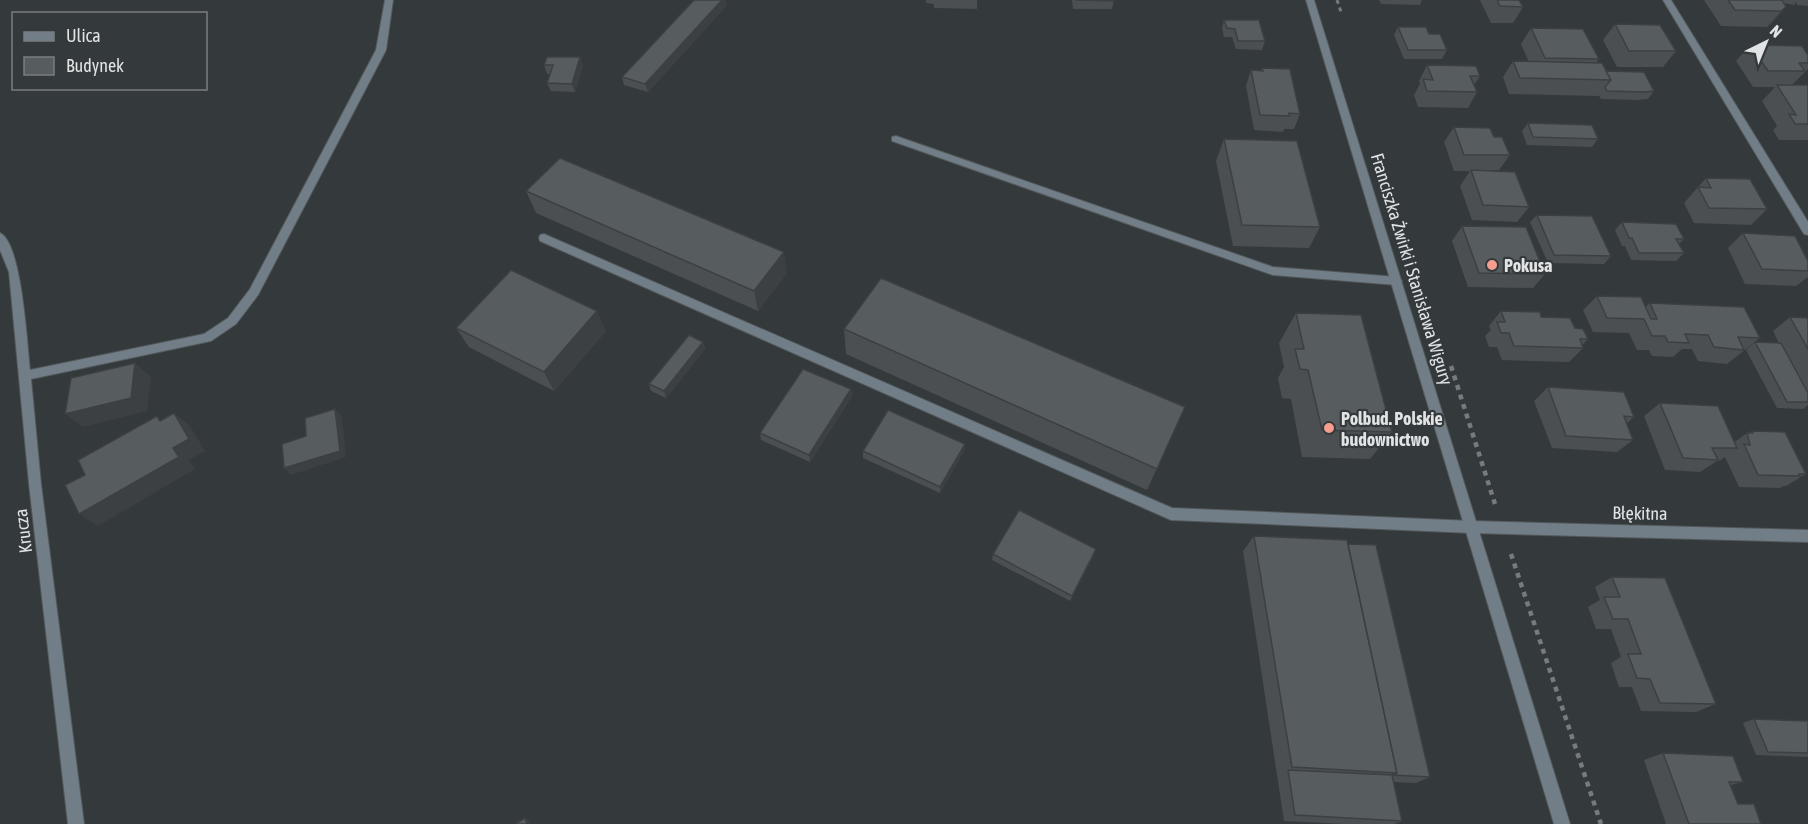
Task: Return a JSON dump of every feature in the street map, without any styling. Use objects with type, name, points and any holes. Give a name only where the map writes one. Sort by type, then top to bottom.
[{"type":"street","points":[[24,376],[207,338],[232,321],[254,292],[381,50],[389,0]]},
{"type":"street","name":"Franciszka Żwirki i Stanisława Wigury","points":[[1310,0],[1562,824]]},
{"type":"street","points":[[1667,0],[1808,231]]},
{"type":"street","points":[[897,139],[1273,271],[1396,281]]},
{"type":"street","name":"Krucza","points":[[0,237],[14,272],[76,824]]},
{"type":"street","name":"Błękitna","points":[[544,238],[1171,514],[1472,527],[1808,536]]},
{"type":"path","points":[[1337,0],[1344,22]]},
{"type":"path","points":[[1450,364],[1601,824]]},
{"type":"building","points":[[694,0],[722,0],[645,84],[622,77]]},
{"type":"building","points":[[1497,0],[1519,0],[1523,7],[1500,6]]},
{"type":"building","points":[[1728,0],[1782,0],[1786,7],[1781,11],[1735,10]]},
{"type":"building","points":[[1224,20],[1259,20],[1265,41],[1238,41],[1235,29],[1227,28]]},
{"type":"building","points":[[1615,24],[1660,25],[1676,51],[1629,51]]},
{"type":"building","points":[[1398,27],[1426,27],[1429,34],[1440,34],[1447,50],[1408,50]]},
{"type":"building","points":[[1531,28],[1583,29],[1599,59],[1545,58]]},
{"type":"building","points":[[1750,45],[1802,46],[1808,55],[1808,63],[1799,63],[1805,71],[1768,71]]},
{"type":"building","points":[[547,57],[580,57],[572,84],[547,83],[553,65],[544,65]]},
{"type":"building","points":[[1513,61],[1602,63],[1611,80],[1520,78]]},
{"type":"building","points":[[1427,65],[1476,66],[1480,76],[1470,76],[1477,92],[1427,91],[1423,79],[1433,80]]},
{"type":"building","points":[[1262,68],[1290,69],[1300,114],[1260,115],[1251,70],[1263,71]]},
{"type":"building","points":[[1606,71],[1644,72],[1654,91],[1607,91],[1605,87],[1611,80]]},
{"type":"building","points":[[1777,85],[1808,85],[1808,124],[1795,124],[1789,114],[1796,115]]},
{"type":"building","points":[[1528,123],[1592,125],[1598,139],[1533,137]]},
{"type":"building","points":[[1454,127],[1490,128],[1494,137],[1502,137],[1510,155],[1464,155]]},
{"type":"building","points":[[1224,139],[1297,141],[1320,227],[1242,225]]},
{"type":"building","points":[[560,158],[784,252],[754,291],[526,191]]},
{"type":"building","points":[[1471,170],[1515,172],[1529,207],[1483,205]]},
{"type":"building","points":[[1706,178],[1750,179],[1767,209],[1709,208],[1698,187],[1711,188]]},
{"type":"building","points":[[1537,215],[1592,216],[1611,256],[1554,255]]},
{"type":"building","points":[[1622,222],[1676,224],[1684,239],[1676,239],[1684,253],[1639,253]]},
{"type":"building","points":[[1462,226],[1526,227],[1545,274],[1479,273]]},
{"type":"building","points":[[1743,233],[1795,236],[1808,261],[1808,271],[1762,269]]},
{"type":"building","points":[[511,270],[597,311],[544,372],[456,328]]},
{"type":"building","points":[[881,278],[1185,407],[1157,469],[844,329]]},
{"type":"building","points":[[1597,296],[1641,297],[1651,319],[1657,319],[1650,303],[1744,307],[1760,338],[1738,337],[1744,350],[1714,347],[1708,335],[1685,334],[1689,343],[1668,342],[1665,336],[1652,336],[1644,319],[1607,318]]},
{"type":"building","points":[[1501,311],[1540,312],[1541,317],[1570,318],[1575,328],[1583,329],[1588,339],[1580,339],[1583,348],[1514,346],[1509,333],[1501,333],[1497,322],[1505,322]]},
{"type":"building","points":[[1296,313],[1361,315],[1392,432],[1322,430],[1308,370],[1300,369],[1295,349],[1304,349]]},
{"type":"building","points":[[1790,317],[1808,318],[1808,349]]},
{"type":"building","points":[[689,335],[703,342],[664,391],[649,384]]},
{"type":"building","points":[[1755,342],[1781,343],[1808,393],[1808,402],[1787,402]]},
{"type":"building","points":[[135,363],[131,398],[65,414],[71,378]]},
{"type":"building","points":[[803,369],[851,389],[809,455],[760,433]]},
{"type":"building","points":[[1548,387],[1624,392],[1634,417],[1624,416],[1633,440],[1566,436]]},
{"type":"building","points":[[1660,403],[1718,406],[1737,448],[1712,448],[1718,460],[1683,458]]},
{"type":"building","points":[[335,409],[340,451],[284,468],[282,444],[306,436],[305,418]]},
{"type":"building","points":[[888,410],[965,444],[940,487],[863,451]]},
{"type":"building","points":[[174,413],[189,439],[173,448],[179,457],[79,514],[65,485],[85,475],[78,460],[157,416],[160,421]]},
{"type":"building","points":[[1752,431],[1785,432],[1806,474],[1799,474],[1800,476],[1758,475],[1744,444],[1750,445],[1747,433],[1753,433]]},
{"type":"building","points":[[1019,510],[1096,549],[1072,596],[993,554]]},
{"type":"building","points":[[1254,536],[1347,540],[1397,773],[1292,767]]},
{"type":"building","points":[[1348,544],[1376,545],[1430,777],[1392,775],[1397,773]]},
{"type":"building","points":[[1612,577],[1665,578],[1716,704],[1660,703],[1650,679],[1637,678],[1628,654],[1641,654],[1628,619],[1613,619],[1604,597],[1620,597]]},
{"type":"building","points":[[1754,719],[1808,721],[1808,753],[1768,752]]},
{"type":"building","points":[[1663,753],[1733,756],[1743,782],[1729,782],[1738,804],[1754,804],[1761,824],[1689,824]]},
{"type":"building","points":[[1288,770],[1392,775],[1402,821],[1295,815]]},
{"type":"building","points":[[525,818],[527,824],[515,824]]},
{"type":"place","name":"Pokusa","points":[[1492,265]]},
{"type":"place","name":"Polbud. Polskie budownictwo","points":[[1329,428]]}]
